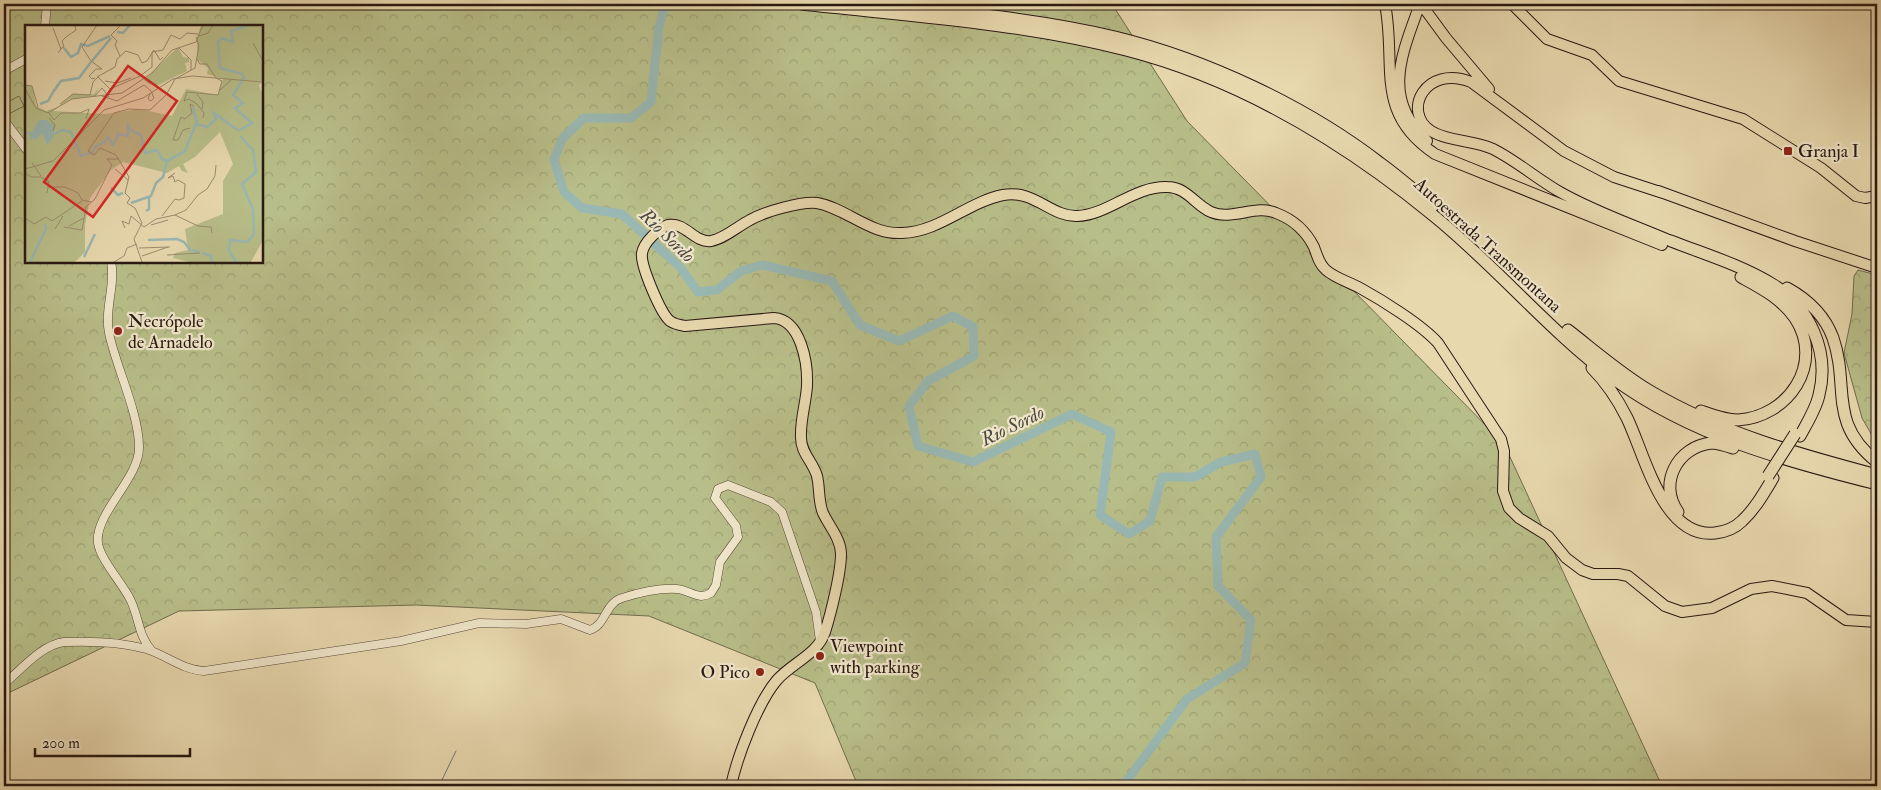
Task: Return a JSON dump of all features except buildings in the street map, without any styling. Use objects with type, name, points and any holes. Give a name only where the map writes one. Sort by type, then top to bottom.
[{"type":"highway","name":"Autoestrada Transmontana","points":[[802,4],[1020,29],[1085,41],[1147,57],[1224,85],[1269,105],[1326,138],[1373,170],[1435,217],[1552,326],[1614,379],[1647,400],[1697,427],[1764,454],[1877,484]]},
{"type":"highway","name":"Autoestrada Transmontana","points":[[883,4],[958,12],[1115,37],[1226,75],[1277,99],[1329,128],[1379,162],[1440,211],[1561,324],[1649,391],[1692,414],[1739,434],[1781,449],[1877,475]]},
{"type":"highway","points":[[1670,244],[1745,275],[1786,300],[1800,316],[1814,345],[1816,375],[1813,395],[1798,435],[1770,477],[1746,508],[1728,523],[1718,527],[1692,524],[1674,506],[1669,484],[1676,463],[1683,455],[1696,447],[1712,443],[1756,455],[1764,454]]},
{"type":"highway","points":[[1619,370],[1627,371],[1684,404],[1723,418],[1736,420],[1749,418],[1764,414],[1778,407],[1792,392],[1803,370],[1805,356],[1803,336],[1796,319],[1784,304],[1745,275]]},
{"type":"highway","points":[[1745,275],[1778,282],[1810,304],[1822,319],[1833,338],[1846,420],[1865,452],[1877,462]]},
{"type":"highway","points":[[1552,326],[1560,338],[1596,371],[1612,393],[1626,416],[1668,509],[1680,523],[1690,530],[1706,534],[1732,529],[1742,522],[1752,510],[1770,477]]},
{"type":"main road","points":[[1385,4],[1391,43],[1392,96],[1402,121],[1411,135],[1435,154],[1670,244]]},
{"type":"main road","points":[[1414,4],[1400,64],[1398,81],[1401,101],[1407,117],[1426,140],[1447,152],[1568,201],[1600,211]]},
{"type":"main road","points":[[1395,103],[1393,80],[1395,64],[1421,4],[1476,74],[1520,118],[1579,157],[1622,178],[1795,241],[1877,268]]},
{"type":"main road","points":[[1427,4],[1492,87],[1514,109],[1567,148],[1623,174],[1877,264]]},
{"type":"main road","points":[[1512,4],[1547,39],[1592,55],[1619,81],[1742,119],[1821,168],[1856,196],[1865,198],[1877,196]]},
{"type":"main road","points":[[1663,193],[1614,177],[1564,151],[1471,82],[1457,77],[1444,77],[1430,82],[1424,89],[1419,106],[1420,116],[1432,131],[1488,147],[1517,162],[1558,191],[1670,244]]},
{"type":"main road","points":[[731,786],[738,758],[769,690],[780,676],[820,641],[830,608],[841,551],[822,511],[816,475],[801,445],[801,429],[807,385],[801,344],[796,332],[787,321],[776,318],[687,325],[674,323],[663,312],[644,268],[643,250],[661,229],[671,224],[680,226],[702,240],[711,241],[757,216],[813,203],[825,206],[881,230],[902,233],[927,228],[1003,195],[1026,196],[1045,203],[1064,214],[1078,216],[1092,213],[1140,191],[1166,187],[1184,191],[1208,210],[1218,214],[1275,212],[1294,223],[1306,234],[1320,263],[1328,271],[1364,290],[1424,330],[1437,342],[1502,439],[1504,451],[1503,491],[1509,508],[1519,518],[1548,536],[1576,567],[1591,574],[1619,574],[1630,577],[1664,605],[1682,612],[1712,608],[1750,590],[1772,586],[1808,594],[1846,620],[1877,622]]},
{"type":"street","points":[[45,25],[47,4]]},
{"type":"street","points":[[4,71],[25,60]]},
{"type":"street","points":[[4,120],[25,148]]},
{"type":"street","points":[[111,262],[109,334],[126,387],[138,436],[139,451],[135,466],[103,522],[97,542],[129,597],[146,644],[154,652]]},
{"type":"street","points":[[4,684],[56,644],[70,642],[132,646],[154,652],[188,668],[204,671],[401,641],[479,623],[526,624],[561,619],[590,630],[599,624],[612,603],[622,598],[674,589],[700,596],[711,594],[716,585],[720,562],[738,537],[736,526],[714,498],[718,489],[728,485],[771,502],[781,510],[814,604],[820,641]]},
{"type":"street","points":[[814,604],[821,609],[830,608]]},
{"type":"street","points":[[132,646],[140,640],[141,632]]},
{"type":"green space","points":[[4,4],[1112,4],[1187,121],[1504,444],[1662,786],[858,786],[815,683],[649,616],[416,605],[179,611],[4,695]]},
{"type":"green space","points":[[19,96],[24,106],[7,115],[4,104]]},
{"type":"green space","points":[[1858,270],[1877,275],[1877,444],[1862,418],[1844,353],[1852,314],[1854,276]]},
{"type":"waterway","name":"Rio Sordo","points":[[665,4],[659,27],[651,102],[631,118],[584,118],[562,139],[554,160],[564,192],[582,208],[622,214],[680,267],[698,292],[717,290],[741,271],[762,265],[832,281],[860,325],[899,341],[953,316],[973,327],[974,356],[928,381],[909,406],[918,446],[973,462],[1072,414],[1111,432],[1100,515],[1129,534],[1150,521],[1162,477],[1195,477],[1221,462],[1255,454],[1261,477],[1216,537],[1218,586],[1251,620],[1245,663],[1187,699],[1123,786]]},
{"type":"waterway","points":[[439,786],[456,751]]},
{"type":"place","name":"Granja I","points":[[1788,151]]},
{"type":"place","name":"Necrópole de Arnadelo","points":[[118,331]]},
{"type":"place","name":"Viewpoint with parking","points":[[820,656]]},
{"type":"place","name":"O Pico","points":[[760,672]]}]
